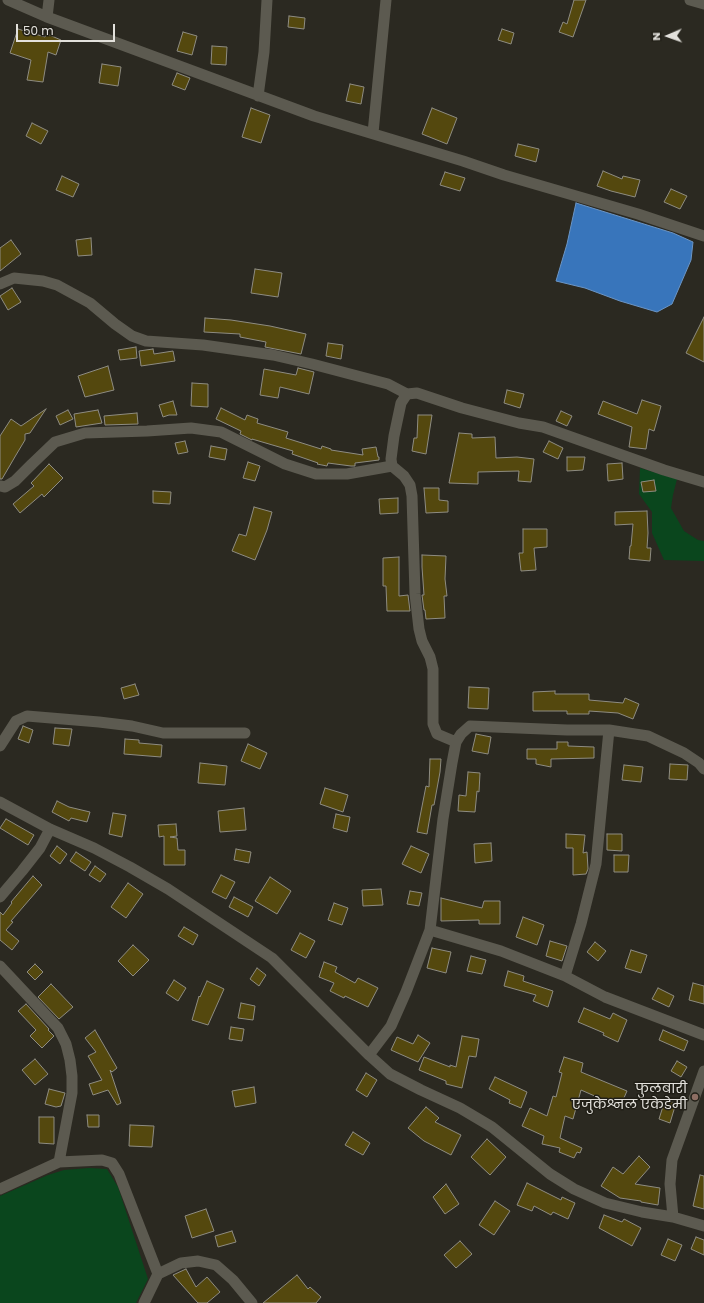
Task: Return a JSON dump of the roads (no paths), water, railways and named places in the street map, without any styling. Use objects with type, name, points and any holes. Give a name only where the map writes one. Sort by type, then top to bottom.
[{"type":"street","points":[[8,0],[47,17],[314,116],[373,133],[504,175],[638,214],[704,236]]},
{"type":"street","points":[[47,17],[49,0]]},
{"type":"street","points":[[258,96],[264,52],[267,0]]},
{"type":"street","points":[[373,133],[386,0]]},
{"type":"street","points":[[690,0],[704,4]]},
{"type":"street","points":[[0,284],[14,278],[43,281],[57,285],[90,303],[132,336],[146,341],[203,345],[273,355],[312,364],[388,384],[407,394],[417,393],[462,408],[519,423],[543,427],[664,470],[704,482]]},
{"type":"street","points":[[407,394],[401,403],[391,459],[392,466],[404,476],[410,485],[412,496],[415,594],[419,629],[433,669],[433,724],[437,734],[456,742]]},
{"type":"street","points":[[0,486],[5,487],[16,481],[55,442],[85,433],[191,428],[221,432],[285,464],[316,474],[347,474],[392,466]]},
{"type":"street","points":[[0,746],[16,721],[27,716],[132,726],[163,733],[245,733]]},
{"type":"street","points":[[369,1055],[391,1026],[430,930],[443,819],[456,742],[461,734],[470,726],[567,730],[609,730],[648,736],[684,753],[699,763],[704,770]]},
{"type":"street","points":[[565,976],[581,924],[596,864],[609,730]]},
{"type":"street","points":[[0,802],[50,830],[94,848],[130,867],[168,889],[272,958],[390,1074],[460,1108],[492,1127],[550,1174],[574,1189],[605,1203],[642,1212],[673,1217],[704,1226]]},
{"type":"street","points":[[0,897],[40,848],[50,830]]},
{"type":"street","points":[[430,930],[501,951],[565,976],[604,997],[704,1035]]},
{"type":"street","points":[[0,966],[58,1028],[66,1044],[72,1076],[72,1092],[59,1162]]},
{"type":"street","points":[[673,1217],[670,1184],[672,1160],[704,1071]]},
{"type":"street","points":[[0,1189],[59,1162],[102,1160],[112,1163],[119,1174],[158,1274]]},
{"type":"street","points":[[144,1303],[158,1274],[181,1263],[198,1261],[216,1265],[233,1280],[252,1303]]},
{"type":"water","points":[[576,203],[673,233],[693,242],[691,260],[672,304],[657,312],[620,301],[585,288],[556,281],[567,244]]},
{"type":"place","name":"फुलबारी एजुकेश्नल एकेडेमी","points":[[695,1097]]}]
